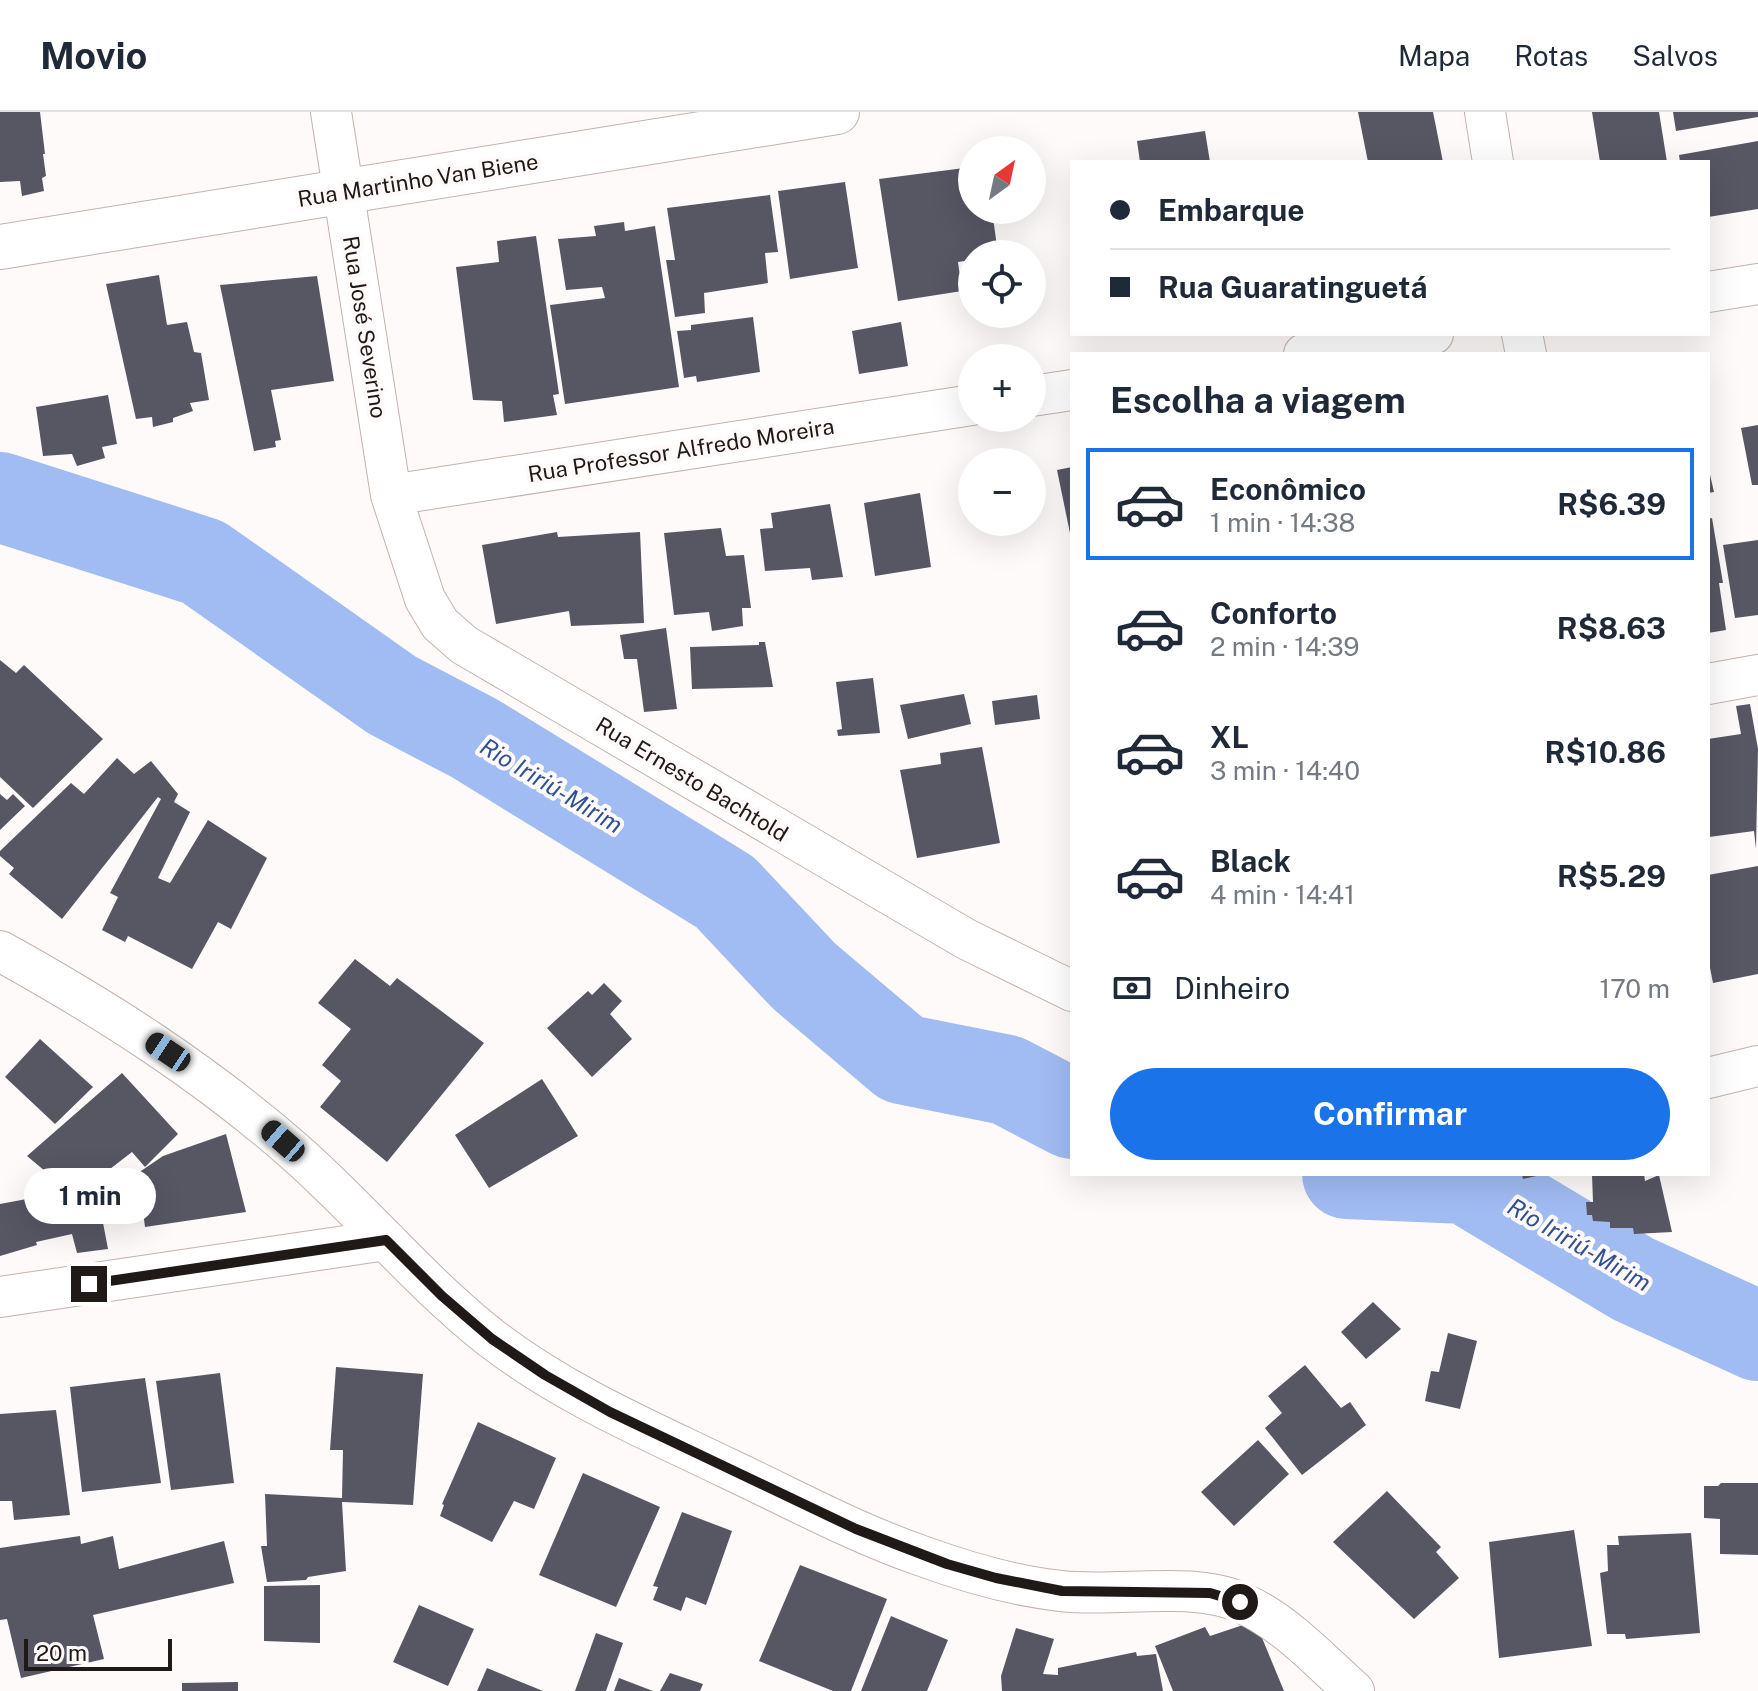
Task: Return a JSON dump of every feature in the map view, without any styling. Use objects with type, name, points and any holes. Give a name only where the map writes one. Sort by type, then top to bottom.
[{"type":"street","name":"Rua José Severino","points":[[331,112],[391,495]]},
{"type":"street","name":"Rua Martinho Van Biene","points":[[0,247],[837,112]]},
{"type":"street","points":[[1485,112],[1493,160]]},
{"type":"street","points":[[1710,292],[1758,284]]},
{"type":"street","points":[[1317,352],[1420,336]]},
{"type":"street","points":[[1046,394],[1070,390]]},
{"type":"street","name":"Rua Professor Alfredo Moreira","points":[[391,495],[958,407]]},
{"type":"street","name":"Rua Ernesto Bachtold","points":[[391,495],[425,599],[440,624],[464,645],[939,923],[1070,990]]},
{"type":"street","points":[[1710,684],[1758,675]]},
{"type":"street","points":[[0,951],[117,1018],[193,1069],[299,1156],[442,1296],[492,1339],[545,1375],[610,1412],[856,1529],[937,1561],[996,1578],[1062,1591],[1210,1593],[1240,1602],[1274,1621],[1354,1691]]},
{"type":"street","points":[[1710,1078],[1758,1066]]},
{"type":"street","points":[[0,1297],[386,1240]]},
{"type":"building","points":[[0,112],[40,112],[45,154],[44,191],[22,196],[20,181],[0,182]]},
{"type":"building","points":[[1358,112],[1433,112],[1443,160],[1368,160]]},
{"type":"building","points":[[1592,112],[1659,112],[1667,160],[1600,160]]},
{"type":"building","points":[[1673,112],[1758,112],[1758,117],[1676,131]]},
{"type":"building","points":[[1205,131],[1210,160],[1140,160],[1137,141]]},
{"type":"building","points":[[1758,141],[1758,209],[1710,217],[1710,160],[1680,160],[1679,155]]},
{"type":"building","points":[[958,169],[958,224],[994,224],[996,240],[958,240],[958,292],[898,301],[879,179]]},
{"type":"building","points":[[845,182],[858,268],[790,279],[778,191]]},
{"type":"building","points":[[770,195],[778,252],[765,253],[768,283],[704,293],[705,313],[675,317],[666,260],[675,260],[667,208]]},
{"type":"building","points":[[624,222],[625,231],[655,226],[679,387],[565,404],[550,305],[605,298],[602,287],[566,290],[558,239],[596,236],[594,226]]},
{"type":"building","points":[[536,236],[559,394],[553,395],[557,415],[504,422],[502,401],[473,400],[456,267],[499,262],[497,241]]},
{"type":"building","points":[[159,275],[167,325],[187,322],[194,352],[201,353],[209,400],[190,403],[193,411],[173,418],[173,422],[153,427],[152,417],[136,419],[106,284]]},
{"type":"building","points":[[317,276],[334,381],[271,390],[281,440],[275,441],[276,447],[254,451],[220,285]]},
{"type":"building","points":[[753,317],[760,372],[697,382],[696,376],[684,378],[677,331],[691,330],[691,325]]},
{"type":"building","points":[[901,322],[908,366],[859,374],[852,331]]},
{"type":"building","points":[[108,395],[117,444],[102,447],[105,458],[77,466],[72,454],[43,456],[36,407]]},
{"type":"building","points":[[1758,425],[1758,485],[1752,485],[1741,428]]},
{"type":"building","points":[[1070,467],[1070,533],[1057,470]]},
{"type":"building","points":[[920,493],[931,567],[875,576],[864,503]]},
{"type":"building","points":[[830,504],[843,577],[812,580],[810,568],[765,571],[760,529],[773,528],[771,513]]},
{"type":"building","points":[[1710,518],[1723,583],[1719,583],[1726,630],[1710,633]]},
{"type":"building","points":[[721,528],[726,556],[744,555],[751,608],[742,608],[743,626],[712,631],[709,612],[674,615],[664,533]]},
{"type":"building","points":[[557,532],[558,537],[640,532],[644,623],[571,626],[569,611],[496,624],[482,545]]},
{"type":"building","points":[[1758,540],[1758,615],[1735,618],[1723,545]]},
{"type":"building","points":[[666,628],[677,709],[644,712],[637,659],[624,659],[620,635]]},
{"type":"building","points":[[759,642],[765,642],[773,687],[692,689],[690,647],[759,645]]},
{"type":"building","points":[[0,660],[16,673],[24,665],[103,739],[33,808],[0,777]]},
{"type":"building","points":[[873,678],[880,733],[838,736],[837,730],[842,729],[836,682]]},
{"type":"building","points":[[964,694],[971,724],[908,739],[900,705]]},
{"type":"building","points":[[1037,695],[1040,719],[995,725],[992,701]]},
{"type":"building","points":[[1750,704],[1758,749],[1756,849],[1754,831],[1710,837],[1710,739],[1741,734],[1736,706]]},
{"type":"building","points":[[982,747],[1000,843],[917,858],[900,770],[941,764],[940,753]]},
{"type":"building","points":[[117,758],[134,774],[151,761],[178,794],[174,802],[190,812],[158,878],[170,883],[208,820],[267,858],[231,929],[218,922],[192,969],[128,936],[125,942],[102,930],[118,897],[110,893],[161,799],[158,797],[62,919],[9,874],[14,868],[0,856],[0,851],[71,783],[84,794]]},
{"type":"building","points":[[0,794],[7,800],[13,794],[25,806],[0,830]]},
{"type":"building","points":[[1758,866],[1758,974],[1713,983],[1710,968],[1710,875]]},
{"type":"building","points":[[355,959],[390,986],[397,978],[484,1043],[387,1162],[320,1107],[341,1081],[322,1065],[351,1029],[318,1003]]},
{"type":"building","points":[[604,983],[622,1001],[610,1014],[632,1039],[592,1077],[547,1028],[588,991],[592,995]]},
{"type":"building","points":[[40,1039],[93,1087],[55,1124],[5,1077]]},
{"type":"building","points":[[122,1073],[178,1134],[145,1167],[132,1152],[97,1179],[64,1187],[27,1156]]},
{"type":"building","points":[[542,1079],[578,1136],[489,1188],[455,1135]]},
{"type":"building","points":[[226,1134],[246,1212],[145,1227],[138,1173],[163,1156]]},
{"type":"building","points":[[1592,1176],[1644,1176],[1645,1181],[1659,1176],[1672,1232],[1634,1234],[1633,1228],[1610,1228],[1610,1222],[1593,1221],[1592,1215],[1587,1215],[1586,1202],[1593,1202]]},
{"type":"building","points":[[96,1186],[108,1249],[77,1253],[72,1234],[36,1242],[37,1245],[0,1256],[0,1204]]},
{"type":"building","points":[[1373,1302],[1401,1329],[1366,1359],[1341,1332]]},
{"type":"building","points":[[1448,1333],[1477,1341],[1460,1409],[1425,1401],[1431,1371],[1439,1372]]},
{"type":"building","points":[[1305,1365],[1341,1408],[1350,1402],[1366,1425],[1302,1475],[1265,1428],[1282,1413],[1268,1396]]},
{"type":"building","points":[[336,1367],[423,1374],[413,1505],[342,1502],[346,1571],[308,1577],[306,1580],[267,1582],[261,1546],[267,1546],[265,1494],[342,1498],[343,1450],[330,1450]]},
{"type":"building","points":[[220,1373],[234,1483],[171,1490],[156,1381]]},
{"type":"building","points":[[145,1378],[161,1483],[82,1492],[70,1387]]},
{"type":"building","points":[[56,1410],[70,1515],[14,1520],[12,1501],[0,1501],[0,1414]]},
{"type":"building","points":[[478,1422],[556,1458],[534,1509],[514,1501],[492,1542],[440,1516],[442,1504]]},
{"type":"building","points":[[1258,1440],[1289,1474],[1234,1526],[1201,1492]]},
{"type":"building","points":[[583,1473],[660,1507],[616,1607],[539,1575]]},
{"type":"building","points":[[1721,1483],[1758,1483],[1758,1555],[1720,1554],[1720,1519],[1704,1518],[1704,1486],[1718,1486]]},
{"type":"building","points":[[1387,1491],[1441,1547],[1436,1552],[1459,1578],[1414,1619],[1333,1542]]},
{"type":"building","points":[[682,1512],[732,1531],[706,1605],[686,1597],[681,1611],[653,1600],[658,1587],[653,1586]]},
{"type":"building","points":[[1574,1530],[1592,1646],[1499,1658],[1489,1542]]},
{"type":"building","points":[[1691,1533],[1700,1633],[1626,1639],[1625,1634],[1607,1634],[1600,1573],[1608,1571],[1607,1545],[1619,1545],[1618,1536]]},
{"type":"building","points":[[80,1536],[81,1544],[113,1536],[119,1569],[224,1541],[234,1583],[93,1615],[104,1659],[21,1678],[7,1619],[0,1620],[0,1548]]},
{"type":"building","points":[[800,1565],[887,1599],[851,1691],[833,1691],[759,1661]]},
{"type":"building","points":[[320,1585],[320,1643],[264,1641],[264,1586]]},
{"type":"building","points":[[419,1605],[474,1629],[448,1686],[393,1662]]},
{"type":"building","points":[[891,1616],[948,1640],[927,1691],[861,1691]]},
{"type":"building","points":[[1255,1621],[1284,1691],[1173,1691],[1155,1646],[1205,1627],[1210,1636]]},
{"type":"building","points":[[1016,1628],[1054,1639],[1043,1674],[1058,1675],[1058,1668],[1136,1652],[1137,1656],[1156,1654],[1163,1691],[1002,1691],[1001,1676]]},
{"type":"building","points":[[596,1633],[623,1643],[606,1691],[575,1691]]},
{"type":"building","points":[[487,1668],[543,1691],[477,1691]]},
{"type":"building","points":[[670,1673],[703,1684],[700,1691],[660,1691]]},
{"type":"building","points":[[619,1678],[653,1691],[614,1691]]},
{"type":"building","points":[[238,1682],[238,1691],[182,1691],[182,1683]]},
{"type":"waterway","name":"Rio Iririú-Mirim","points":[[0,497],[203,562],[392,695],[474,738],[725,892],[804,976],[902,1059],[1007,1080],[1070,1113]]},
{"type":"waterway","name":"Rio Iririú-Mirim","points":[[1395,1176],[1466,1179],[1633,1279],[1758,1336]]},
{"type":"route","points":[[89,1284],[386,1240],[442,1296],[492,1339],[545,1375],[610,1412],[856,1529],[947,1564],[996,1578],[1062,1591],[1210,1593],[1240,1602]]}]
